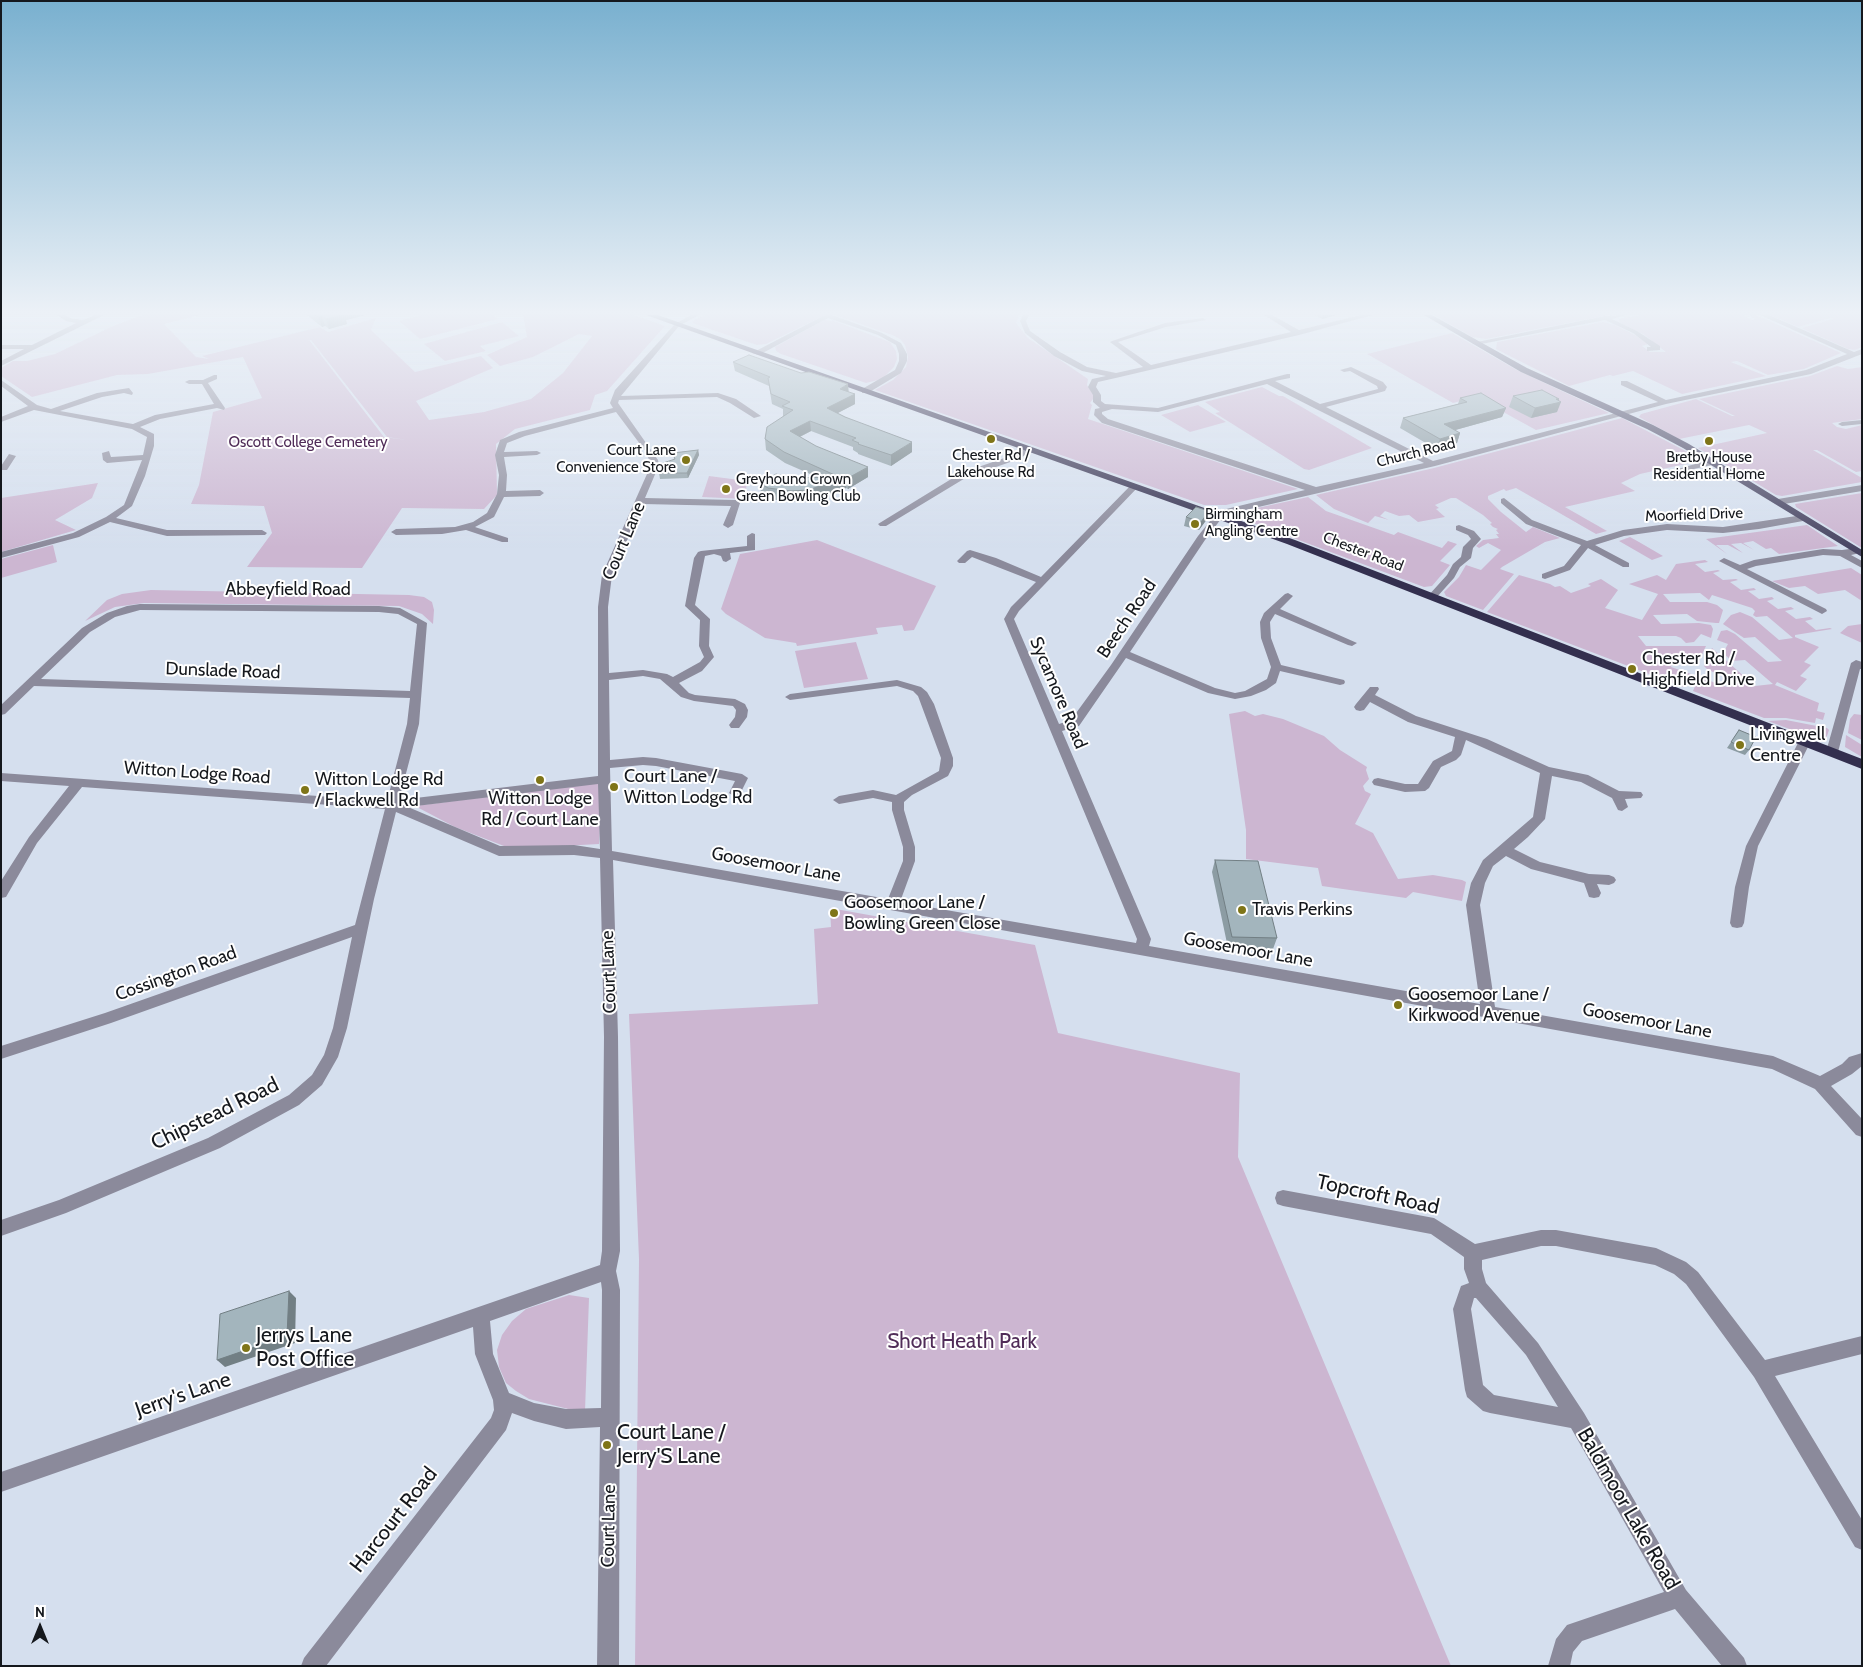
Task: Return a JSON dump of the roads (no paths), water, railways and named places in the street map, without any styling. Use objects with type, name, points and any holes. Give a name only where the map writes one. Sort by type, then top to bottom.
[{"type":"highway","name":"Chester Road","points":[[870,393],[1135,486],[1433,596],[1862,764]]},
{"type":"main road","points":[[1574,393],[1669,437],[1859,552]]},
{"type":"street","points":[[1,556],[76,534],[110,519],[128,506],[135,494],[147,457],[151,436],[134,427],[34,407],[15,393]]},
{"type":"street","points":[[52,412],[110,393]]},
{"type":"street","points":[[134,427],[158,417],[220,406],[211,393]]},
{"type":"street","points":[[615,398],[618,393]]},
{"type":"street","points":[[1095,393],[1098,403],[1110,407],[1166,408],[1223,393]]},
{"type":"street","points":[[1292,393],[1432,464]]},
{"type":"street","points":[[1320,407],[1374,393]]},
{"type":"street","points":[[1645,393],[1665,402]]},
{"type":"street","name":"Church Road","points":[[1218,516],[1240,507],[1432,464],[1665,402],[1707,393]]},
{"type":"street","points":[[615,398],[718,395],[733,401],[757,416]]},
{"type":"street","name":"Court Lane","points":[[608,1666],[611,1290],[607,1271],[611,1251],[611,1037],[605,854],[603,607],[607,575],[653,472],[654,460],[617,409],[614,403],[615,398]]},
{"type":"street","points":[[1,420],[34,407]]},
{"type":"street","points":[[1110,407],[1098,411],[1100,418],[1316,491]]},
{"type":"street","points":[[396,532],[442,531],[468,527],[491,515],[501,494],[503,475],[499,456],[503,442],[522,434],[617,409]]},
{"type":"street","points":[[1842,424],[1862,422]]},
{"type":"street","points":[[883,524],[964,475],[1016,457],[1030,449]]},
{"type":"street","points":[[499,456],[537,453]]},
{"type":"street","points":[[2,470],[12,456]]},
{"type":"street","points":[[98,463],[106,457],[147,457]]},
{"type":"street","points":[[1676,479],[1671,472],[1713,462]]},
{"type":"street","name":"Sycamore Road","points":[[1135,486],[1011,614],[1009,619],[1144,939],[1141,950]]},
{"type":"street","points":[[1778,502],[1862,488]]},
{"type":"street","points":[[501,494],[540,493]]},
{"type":"street","points":[[640,501],[736,503],[728,525]]},
{"type":"street","points":[[1504,501],[1529,522],[1587,544],[1626,565]]},
{"type":"street","name":"Beech Road","points":[[1055,729],[1075,723],[1218,516]]},
{"type":"street","name":"Moorfield Drive","points":[[1587,544],[1623,533],[1660,527],[1722,530],[1803,518]]},
{"type":"street","points":[[110,519],[167,533],[242,537],[262,532]]},
{"type":"street","points":[[1433,596],[1451,576],[1456,566],[1466,558],[1468,547],[1476,540],[1471,533],[1459,524],[1446,532]]},
{"type":"street","points":[[468,527],[485,538],[505,540]]},
{"type":"street","points":[[411,541],[416,532]]},
{"type":"street","points":[[672,682],[698,669],[708,661],[709,656],[704,646],[705,619],[692,610],[690,601],[701,554],[723,555],[752,548],[752,536]]},
{"type":"street","points":[[962,561],[978,544]]},
{"type":"street","points":[[1545,576],[1567,568],[1587,544]]},
{"type":"street","points":[[1739,569],[1754,563],[1823,552],[1859,552]]},
{"type":"street","points":[[970,553],[993,560],[1043,581]]},
{"type":"street","points":[[1842,553],[1862,565]]},
{"type":"street","points":[[1724,561],[1822,611]]},
{"type":"street","points":[[1793,596],[1807,592]]},
{"type":"street","points":[[1123,653],[1212,691],[1235,696],[1247,694],[1262,688],[1272,681],[1276,667],[1264,630],[1265,622],[1273,610],[1288,596]]},
{"type":"street","name":"Abbeyfield Road","points":[[1,711],[86,630],[112,614],[127,609],[140,607],[379,608],[400,611],[422,623],[421,650],[413,724],[390,805]]},
{"type":"street","points":[[1273,610],[1327,638],[1352,643]]},
{"type":"street","points":[[1832,752],[1856,663],[1862,666]]},
{"type":"street","points":[[1276,667],[1340,682]]},
{"type":"street","points":[[604,677],[653,674],[672,682],[685,694],[694,698],[736,703],[741,706],[742,710],[741,717],[735,725]]},
{"type":"street","points":[[1319,689],[1322,678]]},
{"type":"street","name":"Dunslade Road","points":[[30,682],[415,695]]},
{"type":"street","points":[[790,697],[897,683],[917,689],[923,694],[947,758],[947,766],[944,772],[934,779],[908,792],[898,800]]},
{"type":"street","points":[[1360,707],[1371,693],[1412,719],[1462,734],[1546,771],[1584,778],[1617,795],[1637,795]]},
{"type":"street","points":[[1376,781],[1405,788],[1421,788],[1425,785],[1437,764],[1452,757],[1457,752],[1462,734]]},
{"type":"street","points":[[1737,923],[1742,887],[1752,846],[1805,741]]},
{"type":"street","points":[[604,765],[643,761],[656,762],[742,778],[735,793]]},
{"type":"street","points":[[1488,1012],[1474,905],[1478,883],[1488,864],[1539,819],[1546,771]]},
{"type":"street","name":"Witton Lodge Road","points":[[1,777],[390,805],[520,788],[604,780]]},
{"type":"street","points":[[1,892],[33,840],[78,782]]},
{"type":"street","points":[[839,800],[873,794],[898,800]]},
{"type":"street","points":[[1617,795],[1622,807]]},
{"type":"street","points":[[892,906],[909,861],[909,847],[898,810],[898,800]]},
{"type":"street","name":"Witton Lodge Road","points":[[390,805],[425,818],[451,832],[499,851],[574,850],[605,854]]},
{"type":"street","name":"Chipstead Road","points":[[1,1228],[60,1207],[214,1143],[294,1100],[317,1080],[331,1057],[340,1028],[390,805]]},
{"type":"street","points":[[1504,849],[1536,866],[1589,879],[1609,880]]},
{"type":"street","name":"Goosemoor Lane","points":[[605,854],[1773,1063],[1797,1072],[1820,1084],[1862,1130]]},
{"type":"street","points":[[1589,879],[1594,893]]},
{"type":"street","name":"Cossington Road","points":[[1,1052],[106,1019],[362,928]]},
{"type":"street","points":[[1820,1084],[1847,1069],[1854,1062],[1862,1060]]},
{"type":"street","name":"Topcroft Road","points":[[1283,1198],[1434,1226],[1473,1253]]},
{"type":"street","points":[[1473,1253],[1542,1238],[1556,1238],[1656,1257],[1680,1268],[1692,1278],[1761,1370],[1862,1540]]},
{"type":"street","name":"Baldmoor Lake Road","points":[[1473,1253],[1474,1269],[1479,1288],[1532,1350],[1577,1420],[1679,1597],[1736,1666]]},
{"type":"street","name":"Jerry's Lane","points":[[1,1482],[607,1271]]},
{"type":"street","name":"Baldmoor Lake Road","points":[[1479,1288],[1467,1292],[1462,1309],[1474,1390],[1490,1404],[1577,1420]]},
{"type":"street","points":[[481,1316],[484,1354],[502,1400],[534,1412],[566,1419],[598,1418],[611,1415]]},
{"type":"street","points":[[1761,1370],[1862,1345]]},
{"type":"street","name":"Harcourt Road","points":[[312,1666],[498,1423],[503,1410],[502,1400]]},
{"type":"street","name":"Baldmoor Lake Road","points":[[1559,1666],[1564,1647],[1576,1633],[1679,1597]]},
{"type":"place","name":"Chester Rd / Lakehouse Rd","points":[[991,439]]},
{"type":"place","name":"Bretby House Residential Home","points":[[1709,441]]},
{"type":"place","name":"Court Lane Convenience Store","points":[[686,460]]},
{"type":"place","name":"Greyhound Crown Green Bowling Club","points":[[726,489]]},
{"type":"place","name":"Birmingham Angling Centre","points":[[1195,524]]},
{"type":"place","name":"Chester Rd / Highfield Drive","points":[[1632,669]]},
{"type":"place","name":"Livingwell Centre","points":[[1740,745]]},
{"type":"place","name":"Witton Lodge Rd / Court Lane","points":[[540,780]]},
{"type":"place","name":"Court Lane / Witton Lodge Rd","points":[[614,787]]},
{"type":"place","name":"Witton Lodge Rd / Flackwell Rd","points":[[305,790]]},
{"type":"place","name":"Travis Perkins","points":[[1242,910]]},
{"type":"place","name":"Goosemoor Lane / Bowling Green Close","points":[[834,913]]},
{"type":"place","name":"Goosemoor Lane / Kirkwood Avenue","points":[[1398,1005]]},
{"type":"place","name":"Jerrys Lane Post Office","points":[[246,1348]]},
{"type":"place","name":"Court Lane / Jerry'S Lane","points":[[607,1445]]},
{"type":"park label","name":"Oscott College Cemetery","points":[[308,443]]},
{"type":"park label","name":"Short Heath Park","points":[[962,1342]]}]
